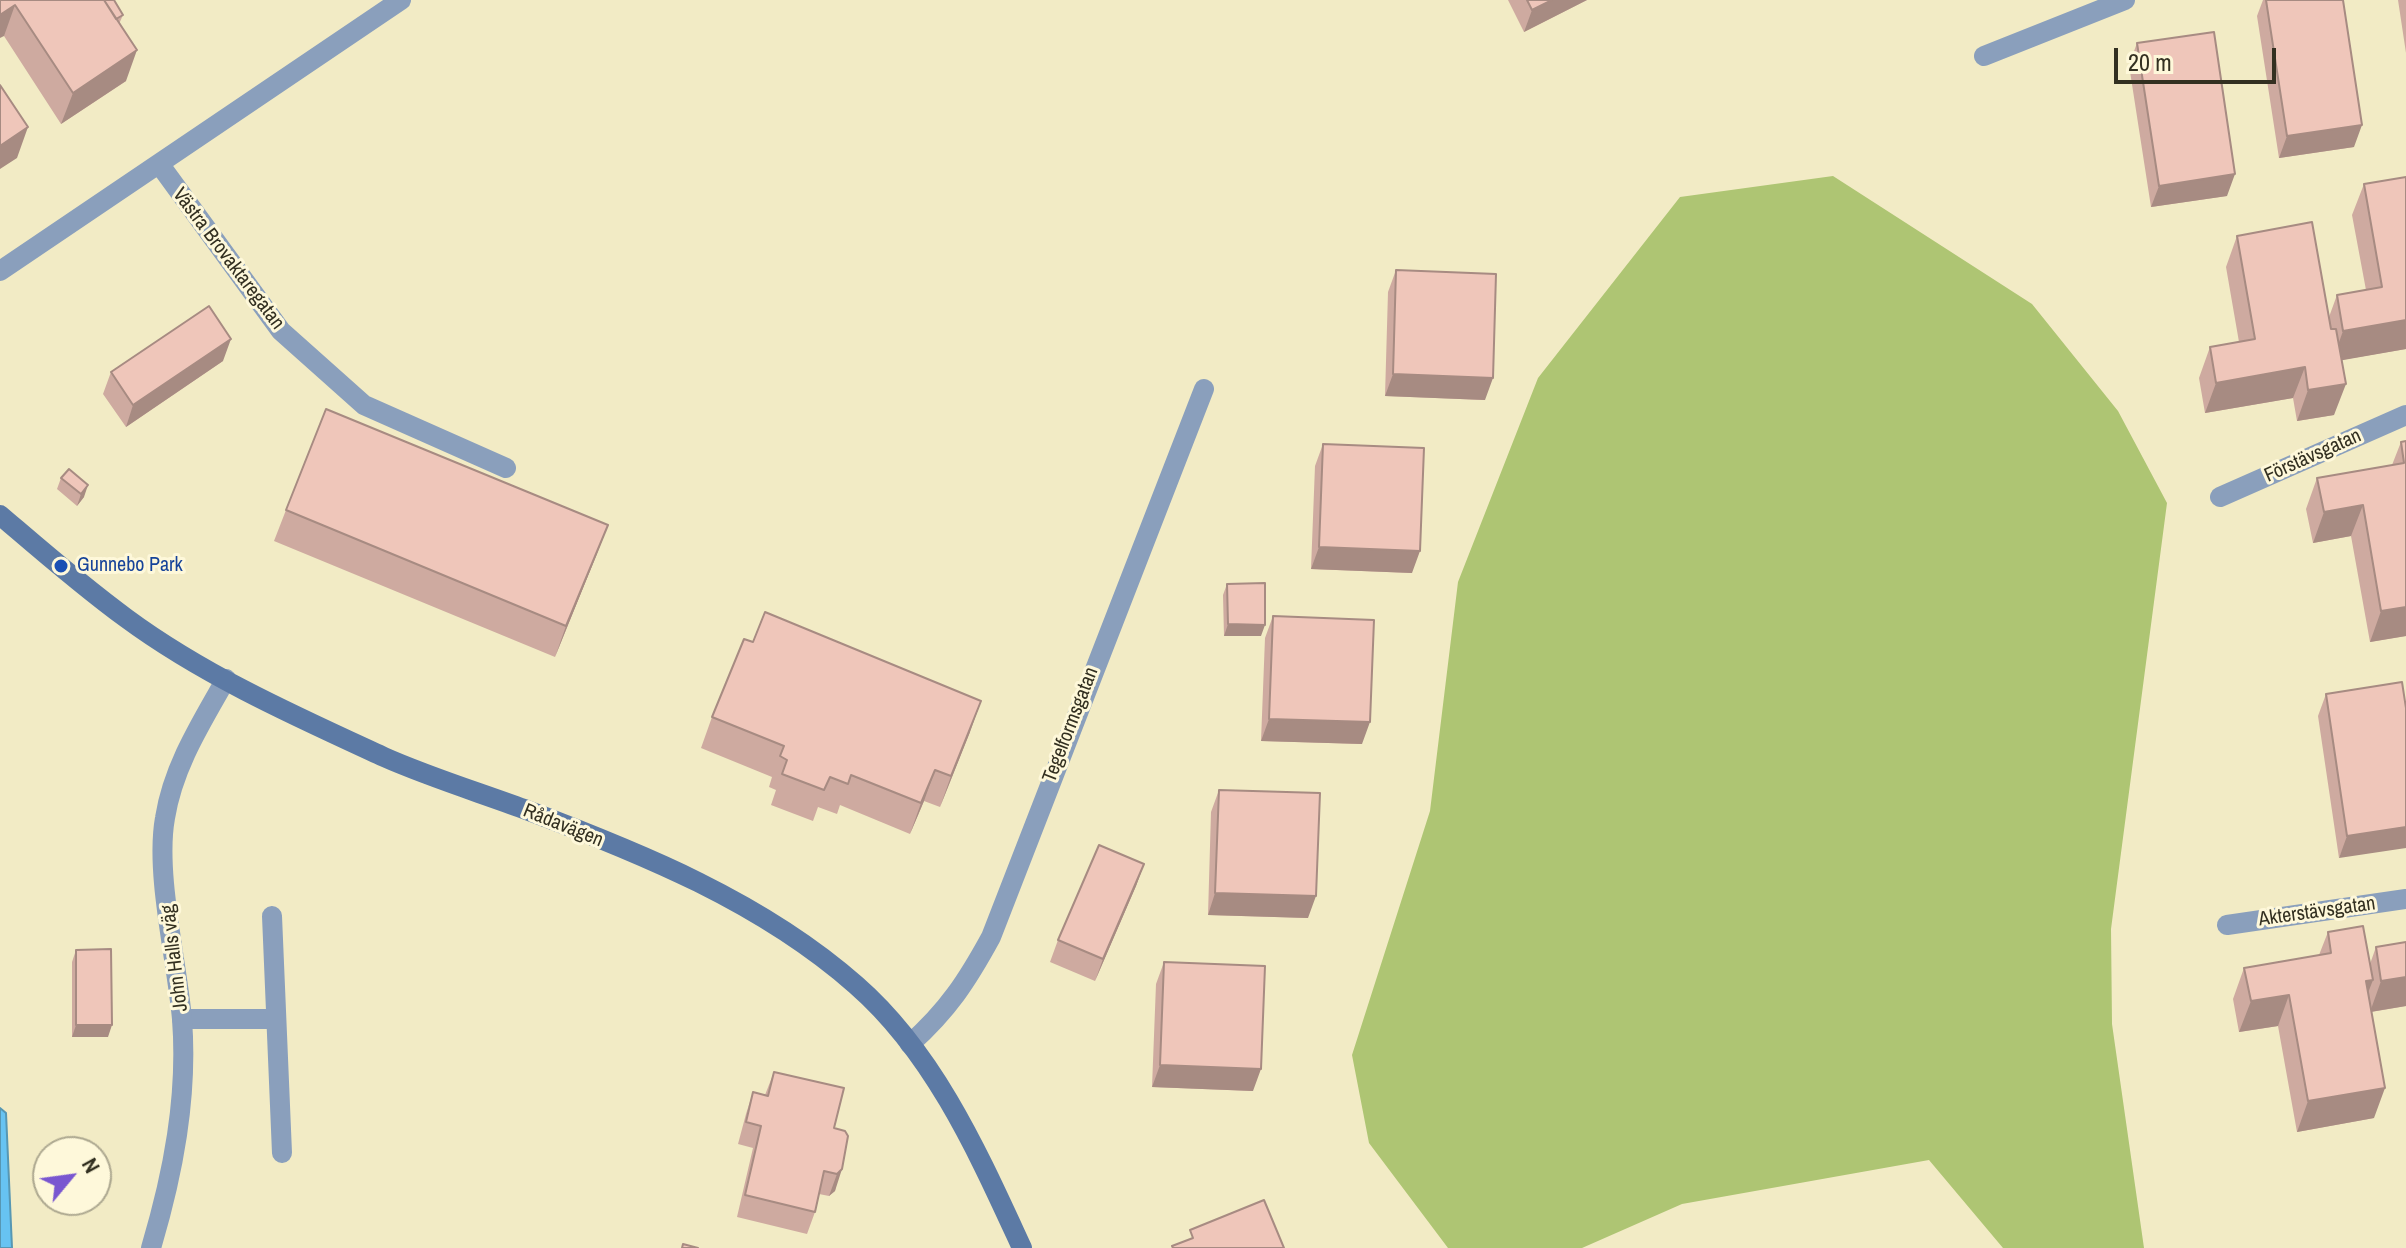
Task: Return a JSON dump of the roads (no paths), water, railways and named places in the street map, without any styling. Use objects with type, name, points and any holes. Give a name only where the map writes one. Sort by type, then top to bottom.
[{"type":"street","points":[[0,271],[401,0]]},
{"type":"street","points":[[1984,56],[2125,0]]},
{"type":"street","name":"Västra Brovaktaregatan","points":[[160,165],[281,331],[364,405],[506,468]]},
{"type":"street","name":"Tegelformsgatan","points":[[910,1044],[944,1013],[961,991],[991,937],[1204,389]]},
{"type":"street","name":"Förstävsgatan","points":[[2220,497],[2406,415]]},
{"type":"street","name":"Rådavägen","points":[[0,515],[129,620],[226,679],[386,758],[543,816],[713,889],[798,939],[858,987],[910,1044],[948,1100],[1022,1248]]},
{"type":"street","name":"John Halls väg","points":[[151,1248],[174,1166],[184,1057],[166,884],[164,820],[191,739],[226,679]]},
{"type":"street","name":"Akterstävsgatan","points":[[2227,925],[2406,899]]},
{"type":"street","points":[[272,916],[282,1153]]},
{"type":"street","points":[[182,1019],[276,1019]]},
{"type":"water","points":[[0,1108],[6,1113],[12,1248],[0,1248]]},
{"type":"place","name":"Gunnebo Park","points":[[61,566]]}]
